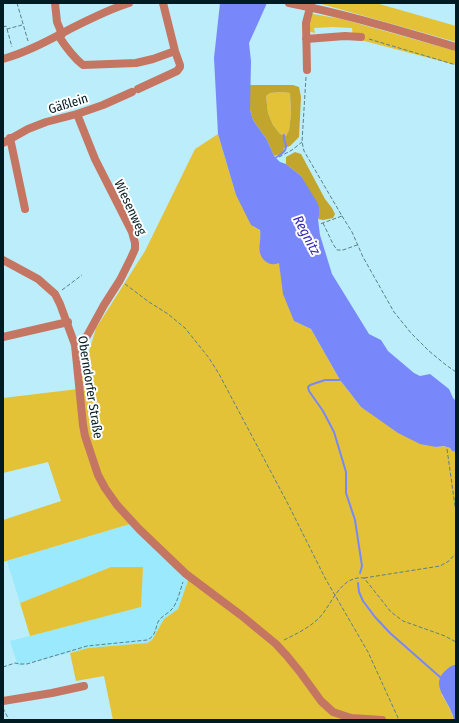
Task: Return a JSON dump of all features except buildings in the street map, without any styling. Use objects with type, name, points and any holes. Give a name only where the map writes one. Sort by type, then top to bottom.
[{"type":"street","points":[[55,3],[60,35],[72,55],[83,65],[136,63],[175,51],[163,3]]},
{"type":"street","points":[[3,59],[31,49],[60,35],[108,6],[129,3]]},
{"type":"street","points":[[289,3],[311,5],[456,47]]},
{"type":"street","points":[[307,70],[306,23],[311,5]]},
{"type":"street","points":[[306,39],[345,36],[361,37]]},
{"type":"street","name":"Gäßlein","points":[[3,143],[28,129],[102,105],[179,70],[180,65],[175,51]]},
{"type":"street","name":"Wiesenweg","points":[[75,345],[87,336],[132,258],[136,243],[132,232],[95,159],[77,114]]},
{"type":"street","points":[[10,138],[25,209]]},
{"type":"street","name":"Oberndorfer Straße","points":[[3,260],[38,279],[55,294],[60,304],[68,322],[75,345],[83,425],[87,442],[98,475],[105,488],[122,510],[139,529],[186,574],[242,616],[276,644],[296,667],[321,702],[333,712],[351,718],[382,720]]},
{"type":"street","points":[[3,337],[68,322]]},
{"type":"street","points":[[3,701],[84,686]]},
{"type":"path","points":[[17,3],[31,49]]},
{"type":"path","points":[[7,29],[23,24]]},
{"type":"path","points":[[3,27],[6,26],[12,47]]},
{"type":"path","points":[[361,37],[456,65]]},
{"type":"path","points":[[307,70],[302,142],[304,151],[352,232],[363,257],[394,312],[411,333],[430,352],[446,366],[456,372]]},
{"type":"path","points":[[280,157],[302,142]]},
{"type":"path","points":[[320,224],[342,216]]},
{"type":"path","points":[[323,223],[337,250],[343,250],[358,245]]},
{"type":"path","points":[[55,294],[82,275]]},
{"type":"path","points":[[120,280],[185,328],[209,358],[228,390],[335,595],[368,652],[399,720]]},
{"type":"path","points":[[447,449],[456,513]]},
{"type":"path","points":[[276,644],[300,633],[319,618],[335,595],[343,586],[353,579],[440,566],[449,561],[456,553]]},
{"type":"path","points":[[3,667],[15,663],[26,664],[87,646],[147,640],[151,638],[154,635],[159,621],[171,611],[174,606],[186,574]]},
{"type":"path","points":[[364,578],[391,612],[403,621],[456,642]]},
{"type":"path","points":[[3,708],[9,720]]},
{"type":"shaded area","points":[[318,3],[376,3],[456,26],[456,42]]},
{"type":"shaded area","points":[[311,14],[342,19],[456,51],[456,65],[353,38],[352,28],[314,28],[315,33],[311,32],[309,22]]},
{"type":"shaded area","points":[[250,85],[293,85],[299,87],[301,97],[299,137],[290,146],[284,148],[282,154],[274,156],[267,140],[253,120],[250,110]],"holes":[[[270,93],[290,93],[291,114],[289,130],[286,136],[280,134],[273,125],[268,113],[266,96]]]},
{"type":"shaded area","points":[[270,93],[290,93],[291,114],[289,130],[286,136],[280,134],[273,125],[268,113],[266,96]]},
{"type":"shaded area","points":[[218,134],[236,195],[254,227],[259,229],[261,235],[260,242],[279,262],[294,321],[311,329],[340,380],[361,407],[436,447],[447,447],[456,452],[456,665],[452,665],[442,695],[451,710],[454,720],[113,720],[104,676],[76,681],[70,653],[88,648],[147,643],[152,640],[164,619],[178,609],[190,575],[130,524],[3,562],[3,520],[61,501],[48,462],[3,473],[3,398],[78,389],[96,328],[145,251],[195,149]]},
{"type":"shaded area","points":[[295,152],[301,154],[325,199],[335,214],[333,218],[323,220],[318,219],[319,216],[301,176],[286,164],[286,157]]},
{"type":"shaded area","points":[[130,524],[190,575],[178,609],[164,619],[152,640],[147,643],[88,648],[18,666],[10,641],[141,607],[143,567],[111,567],[20,603],[7,561]]},
{"type":"shaded area","points":[[111,567],[143,567],[141,607],[30,636],[20,603]]},
{"type":"water","name":"Regnitz","points":[[220,3],[267,3],[249,43],[251,61],[250,110],[253,120],[267,140],[274,156],[280,162],[286,164],[301,176],[317,202],[319,207],[318,219],[320,235],[332,274],[369,334],[381,340],[388,351],[414,373],[420,376],[430,374],[449,389],[456,401],[456,452],[444,446],[436,447],[420,444],[398,433],[361,407],[340,380],[311,329],[294,321],[283,294],[279,263],[270,264],[262,258],[260,254],[260,230],[251,225],[236,195],[218,134],[214,58]]},
{"type":"water","points":[[453,665],[456,665],[456,720],[454,720],[452,712],[439,685],[440,678],[444,672]]},
{"type":"waterway","points":[[275,158],[286,148],[284,135]]},
{"type":"waterway","points":[[340,380],[325,380],[308,387],[334,432],[346,472],[346,493],[355,520],[362,566],[360,573]]},
{"type":"waterway","points":[[358,583],[359,592],[363,601],[375,617],[390,633],[440,677]]}]
